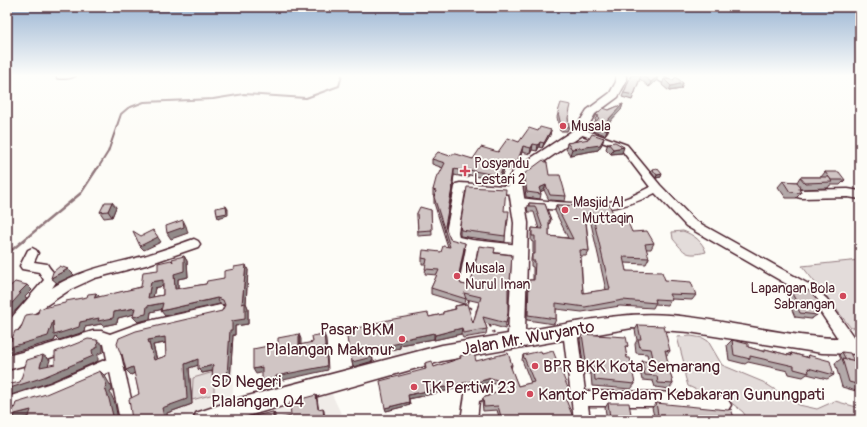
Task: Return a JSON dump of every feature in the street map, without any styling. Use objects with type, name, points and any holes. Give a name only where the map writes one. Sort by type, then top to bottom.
[{"type":"main road","points":[[508,342],[520,250],[521,223],[516,178],[521,171],[580,131],[591,112],[614,95]]},
{"type":"main road","name":"Jalan Mr. Wuryanto","points":[[203,420],[240,408],[442,353],[632,321],[664,321],[806,343],[856,346]]},
{"type":"street","points":[[580,131],[624,147],[656,188],[690,223],[808,290],[822,303],[856,346]]},
{"type":"street","points":[[520,250],[472,245],[454,240],[452,236],[460,188],[517,196],[559,205],[606,205],[632,200],[656,188]]},
{"type":"street","points":[[802,194],[848,193],[860,195]]},
{"type":"street","points":[[20,316],[67,286],[93,274],[146,260],[194,244]]},
{"type":"street","points":[[468,289],[472,245]]},
{"type":"street","points":[[7,333],[52,279],[46,274],[43,267],[26,266],[32,253]]},
{"type":"street","points":[[7,362],[41,354],[93,337],[100,337],[110,340],[140,329],[220,312]]},
{"type":"street","points":[[570,331],[582,420]]},
{"type":"street","points":[[110,340],[128,420]]},
{"type":"street","points":[[16,401],[52,390],[115,363]]},
{"type":"street","points":[[470,420],[472,395],[491,390]]},
{"type":"street","points":[[579,398],[659,399],[723,405]]},
{"type":"path","points":[[468,289],[467,306],[481,314]]},
{"type":"path","points":[[488,323],[508,342]]},
{"type":"shaded area","points":[[683,231],[691,234],[697,239],[706,252],[690,254],[683,251],[673,239],[672,232]]},
{"type":"shaded area","name":"Lapangan Bola Sabrangan","points":[[860,260],[860,327],[851,328],[802,266]]},
{"type":"shaded area","name":"Pasar BKM Plalangan Makmur","points":[[388,325],[413,338],[416,350],[394,355]]},
{"type":"shaded area","points":[[691,336],[703,338],[708,341],[722,365],[763,382],[799,405],[817,409],[835,401],[860,408],[860,420],[748,420],[743,412],[719,393],[699,391],[688,386],[685,376],[685,367],[677,337]]},
{"type":"shaded area","name":"SD Negeri Plalangan 04","points":[[233,357],[233,400],[174,420],[172,374],[217,360]]},
{"type":"shaded area","points":[[214,372],[214,394],[192,400],[193,378]]},
{"type":"shaded area","points":[[329,388],[344,420],[216,420]]},
{"type":"shaded area","points":[[570,398],[575,420],[481,420],[481,413],[514,410]]},
{"type":"building","points":[[561,103],[571,105],[568,118],[569,127],[561,126],[558,112]]},
{"type":"building","points":[[623,104],[605,123],[610,125],[607,130],[594,124],[599,118],[597,117],[599,116],[596,115],[603,108],[609,110]]},
{"type":"building","points":[[540,127],[551,130],[544,143],[540,142],[538,145],[533,144],[531,148],[523,146],[518,160],[515,162],[512,161],[509,165],[504,163],[500,176],[469,170],[468,172],[454,169],[445,226],[450,239],[465,243],[458,279],[461,284],[466,285],[471,283],[479,246],[495,248],[494,253],[512,255],[510,281],[508,281],[508,313],[506,323],[483,317],[487,329],[463,333],[462,328],[435,335],[434,333],[399,340],[400,343],[371,349],[372,357],[352,362],[346,331],[388,320],[428,313],[429,317],[443,314],[443,312],[456,309],[455,306],[467,304],[473,323],[481,297],[464,293],[466,299],[431,288],[439,270],[425,269],[427,259],[422,258],[423,250],[441,252],[443,246],[450,247],[434,197],[436,191],[433,190],[437,175],[439,175],[445,163],[432,159],[438,152],[450,156],[452,154],[456,154],[473,159],[481,147],[498,152],[508,138],[519,142],[529,128],[538,131]]},
{"type":"building","points":[[592,134],[604,138],[600,145],[572,149],[567,143],[589,139]]},
{"type":"building","points":[[615,142],[624,147],[613,149],[608,143]]},
{"type":"building","points":[[543,160],[547,163],[549,175],[560,175],[566,196],[550,195],[546,185],[539,188],[541,194],[527,192],[524,174]]},
{"type":"building","points":[[657,168],[662,174],[657,175],[652,169]]},
{"type":"building","points":[[825,172],[839,172],[845,180],[831,180]]},
{"type":"building","points":[[800,177],[829,177],[832,182],[805,183]]},
{"type":"building","points":[[783,181],[797,182],[800,186],[799,189],[801,193],[790,192]]},
{"type":"building","points":[[467,187],[506,189],[504,211],[509,211],[505,236],[461,230],[460,226]]},
{"type":"building","points":[[105,202],[112,202],[108,211],[100,212]]},
{"type":"building","points":[[529,203],[545,204],[551,220],[549,220],[549,236],[573,239],[556,205],[591,206],[609,204],[616,220],[627,220],[632,232],[647,231],[654,243],[645,244],[649,258],[623,257],[626,271],[662,272],[665,280],[691,282],[696,295],[669,294],[672,300],[655,299],[656,303],[623,300],[585,307],[556,303],[556,319],[528,315],[529,280],[534,280],[535,261],[532,261],[532,254],[535,254],[535,236],[532,236],[532,228],[543,229],[535,206],[529,206]],"holes":[[[592,213],[610,289],[583,293],[580,250],[589,251],[585,214]]]},
{"type":"building","points":[[226,206],[227,213],[217,215],[216,208]]},
{"type":"building","points":[[420,207],[431,210],[432,230],[418,231],[417,213]]},
{"type":"building","points":[[183,220],[184,227],[167,233],[166,226]]},
{"type":"building","points":[[153,230],[158,237],[140,246],[133,231],[141,236]]},
{"type":"building","points":[[184,256],[184,271],[174,274],[175,289],[206,284],[207,281],[224,278],[224,271],[234,269],[234,267],[246,265],[242,304],[245,303],[245,319],[232,321],[227,376],[212,379],[213,365],[198,369],[198,359],[185,364],[187,399],[162,408],[164,417],[159,420],[132,420],[129,399],[139,394],[133,367],[126,370],[122,354],[121,355],[117,344],[119,338],[136,331],[222,311],[225,305],[223,300],[217,298],[161,311],[163,303],[147,306],[146,314],[133,317],[135,308],[114,312],[113,318],[98,321],[99,318],[80,322],[79,327],[54,335],[53,321],[48,336],[7,348],[7,340],[11,341],[15,331],[20,330],[26,315],[38,313],[39,309],[65,303],[66,301],[87,297],[88,294],[96,293],[94,298],[141,287],[143,272],[158,270],[158,263],[171,260],[173,262],[172,259]],"holes":[[[163,280],[163,295],[148,298],[151,282]],[[165,337],[166,356],[154,360],[148,340]]]},
{"type":"building","points":[[60,266],[68,269],[51,278],[53,272]]},
{"type":"building","points":[[15,282],[27,285],[7,309],[7,289]]},
{"type":"building","points":[[788,286],[800,286],[808,290],[817,299],[822,308],[813,307],[817,315],[800,313],[796,301]]},
{"type":"building","points":[[638,325],[664,326],[670,351],[665,350],[673,384],[658,383],[657,376],[645,375],[642,361],[654,362],[651,349],[640,348],[638,339],[641,339]]},
{"type":"building","points":[[299,334],[299,345],[313,342],[312,336],[324,334],[327,366],[276,376],[276,378],[262,381],[262,367],[253,369],[253,349],[278,344],[278,338]]},
{"type":"building","points":[[582,334],[626,337],[628,346],[625,346],[627,358],[630,358],[635,384],[595,380],[594,368],[587,368]]},
{"type":"building","points":[[88,339],[97,340],[98,347],[92,350],[93,356],[44,377],[7,389],[7,385],[20,382],[27,360],[43,355],[40,367],[55,364],[55,352]]},
{"type":"building","points":[[732,340],[748,344],[748,347],[765,352],[765,349],[792,356],[791,353],[809,358],[808,355],[830,361],[834,375],[808,368],[809,373],[794,369],[794,366],[750,356],[750,359],[734,355]]},
{"type":"building","points":[[541,351],[542,354],[553,351],[570,393],[564,395],[573,417],[559,420],[502,420],[498,406],[484,407],[483,398],[498,392],[500,386],[497,380],[491,378],[474,383],[473,381],[408,395],[409,402],[385,408],[380,381],[426,369],[425,363],[432,361],[434,367],[461,358],[460,356],[474,353],[476,361],[508,353],[512,365],[510,365],[518,386],[534,382],[523,355]]},
{"type":"building","points":[[842,352],[850,353],[854,361],[845,358]]},
{"type":"building","points":[[842,358],[856,361],[860,374],[860,385],[849,382]]},
{"type":"building","points":[[100,371],[107,386],[105,388],[113,416],[116,420],[50,420],[50,418],[49,420],[28,420],[31,410],[15,414],[13,420],[7,420],[7,413],[13,412],[16,403],[46,394]]},
{"type":"building","points":[[316,395],[318,409],[323,408],[324,420],[274,420],[291,416],[290,402]]},
{"type":"building","points":[[608,403],[629,403],[632,420],[613,420],[613,417],[610,417]]},
{"type":"building","points":[[656,403],[728,410],[731,409],[735,420],[697,420],[677,418],[677,420],[659,420]]},
{"type":"building","points":[[273,412],[273,420],[250,420],[250,417]]},
{"type":"waterway","points":[[98,168],[108,152],[121,114],[128,108],[144,102],[213,99],[238,95]]},
{"type":"waterway","points":[[258,95],[306,98],[314,95]]},
{"type":"waterway","points":[[7,254],[81,193],[98,167]]},
{"type":"place","name":"Musala","points":[[563,126]]},
{"type":"place","name":"Posyandu Lestari 2","points":[[465,171]]},
{"type":"place","name":"Masjid Al - Muttaqin","points":[[565,210]]},
{"type":"place","name":"Musala Nurul Iman","points":[[457,276]]},
{"type":"place","name":"Lapangan Bola Sabrangan","points":[[843,296]]},
{"type":"place","name":"Pasar BKM Plalangan Makmur","points":[[402,339]]},
{"type":"place","name":"BPR BKK Kota Semarang","points":[[535,366]]},
{"type":"place","name":"TK Pertiwi 23","points":[[414,387]]},
{"type":"place","name":"SD Negeri Plalangan 04","points":[[203,391]]},
{"type":"place","name":"Kantor Pemadam Kebakaran Gunungpati","points":[[530,394]]}]
